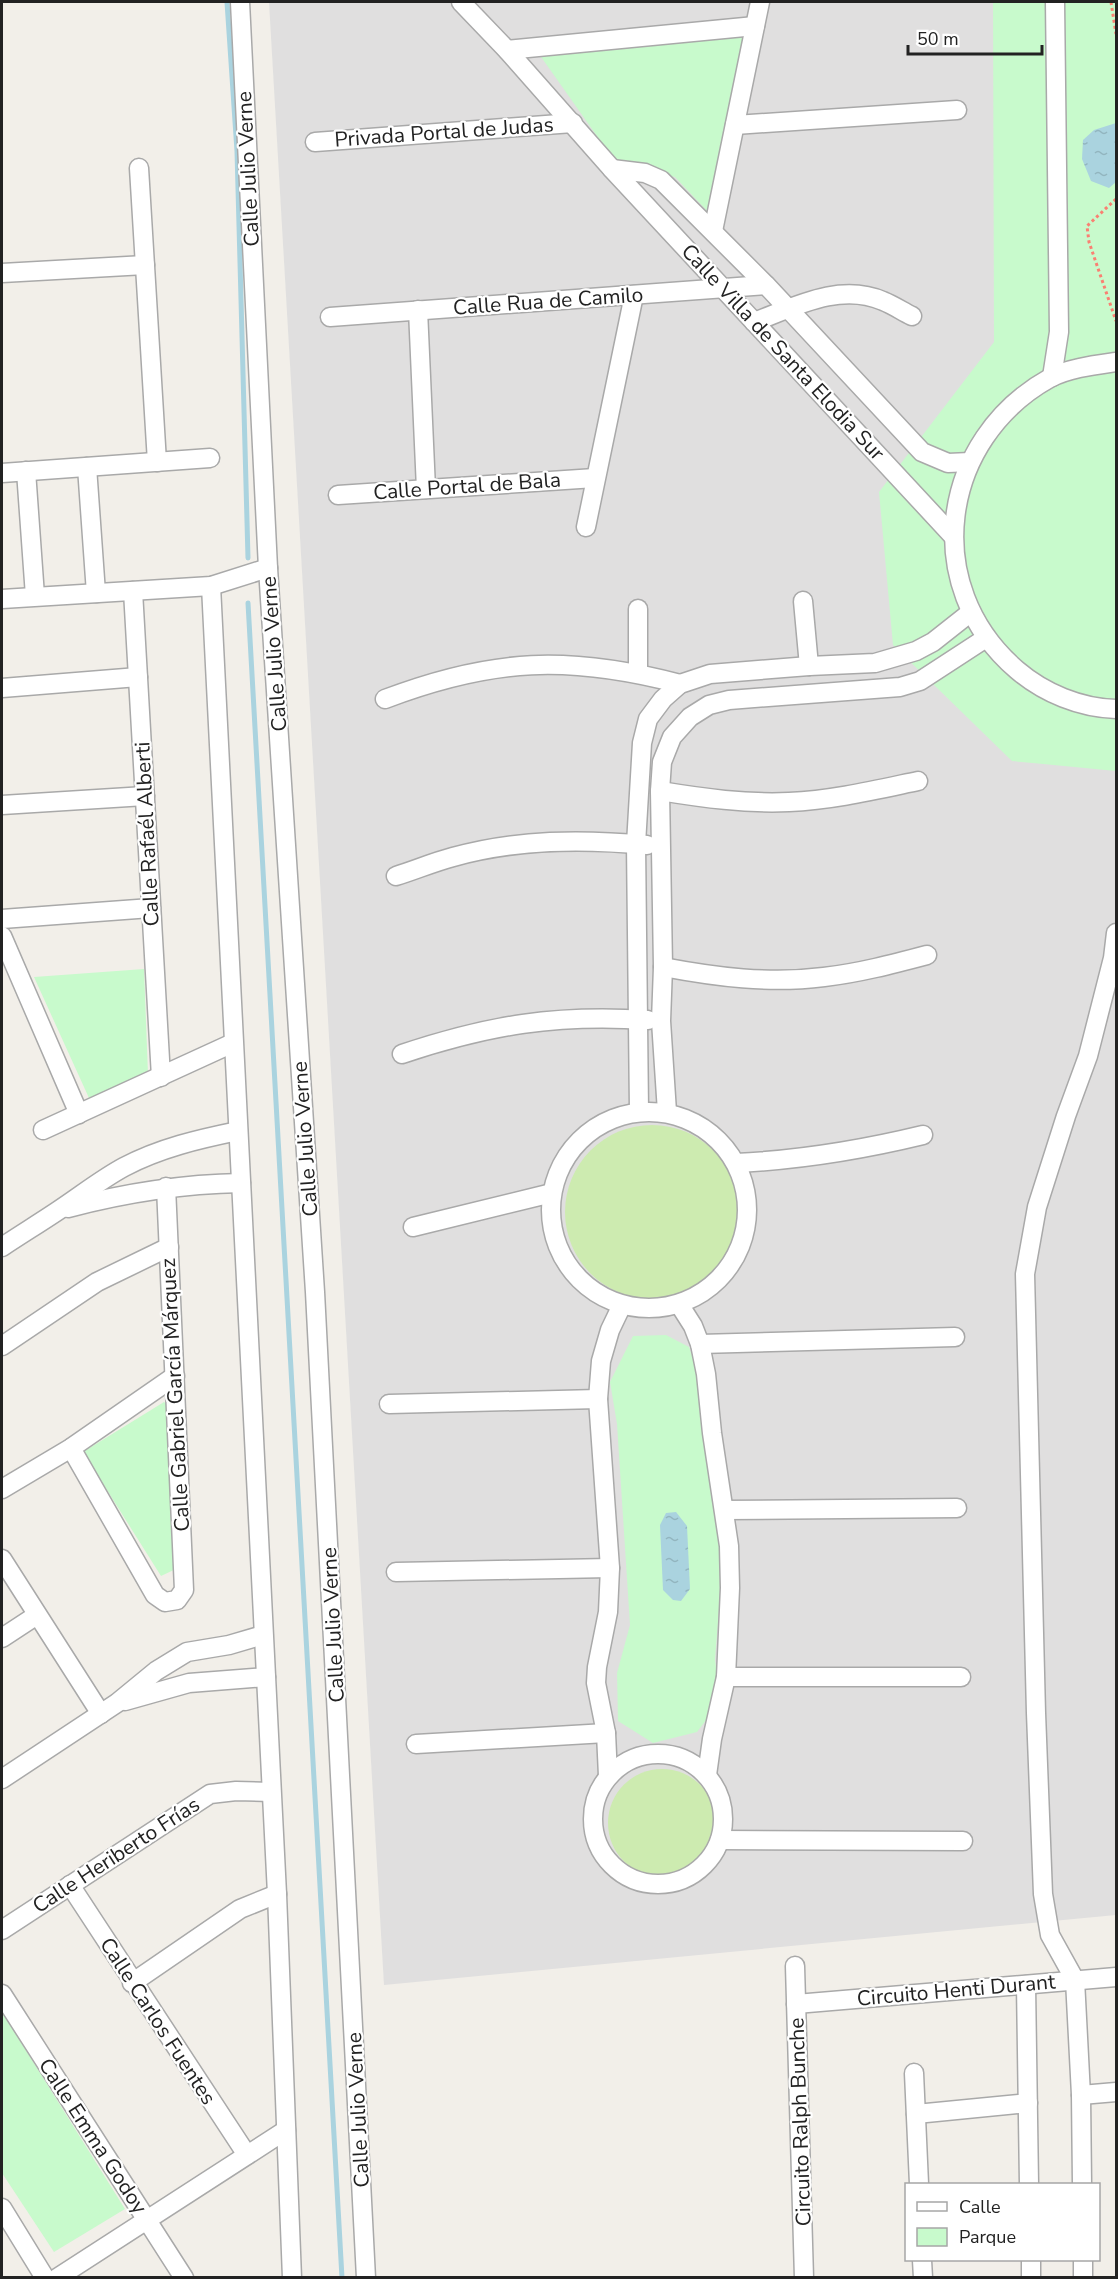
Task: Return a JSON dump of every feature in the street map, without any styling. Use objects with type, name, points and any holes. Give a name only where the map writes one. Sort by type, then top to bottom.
[{"type":"street","name":"Calle Julio Verne","points":[[240,2],[268,568],[316,1304],[366,2277]]},
{"type":"street","name":"Calle Villa de Santa Elodia Sur","points":[[461,2],[507,50],[612,169],[953,536]]},
{"type":"street","points":[[713,231],[760,2]]},
{"type":"street","points":[[1052,377],[1059,332],[1055,2]]},
{"type":"street","points":[[507,50],[755,26]]},
{"type":"street","points":[[735,125],[957,110]]},
{"type":"street","name":"Privada Portal de Judas","points":[[315,142],[573,123]]},
{"type":"street","points":[[139,168],[157,462]]},
{"type":"street","name":"Calle Villa de Santa Elodia Sur","points":[[612,169],[645,173],[661,180],[766,285],[922,452],[948,463],[970,462]]},
{"type":"street","points":[[2,273],[145,265]]},
{"type":"street","name":"Calle Rua de Camilo","points":[[330,317],[766,285]]},
{"type":"street","points":[[586,527],[634,294]]},
{"type":"street","points":[[754,322],[819,298],[853,295],[882,300],[912,316]]},
{"type":"street","points":[[418,310],[426,489]]},
{"type":"street","points":[[1116,362],[1090,366],[1052,377],[1008,408],[987,434],[970,462],[955,510],[953,536],[958,575],[970,612],[986,638],[1004,659],[1050,692],[1076,703],[1116,709]]},
{"type":"street","points":[[2,473],[210,458]]},
{"type":"street","points":[[87,467],[96,593]]},
{"type":"street","points":[[26,471],[35,596]]},
{"type":"street","name":"Calle Portal de Bala","points":[[338,495],[595,478]]},
{"type":"street","points":[[2,599],[211,586],[268,568]]},
{"type":"street","points":[[211,586],[277,1894],[292,2277]]},
{"type":"street","name":"Calle Rafaél Alberti","points":[[133,591],[160,1077]]},
{"type":"street","points":[[803,601],[809,666]]},
{"type":"street","points":[[638,609],[638,673]]},
{"type":"street","points":[[639,1111],[636,844],[642,743],[648,719],[663,699],[680,684],[710,674],[874,663],[916,651],[933,642],[970,612]]},
{"type":"street","points":[[667,1112],[661,1021],[663,967],[660,792],[662,762],[672,737],[690,717],[709,705],[729,700],[900,687],[920,681],[986,638]]},
{"type":"street","points":[[385,699],[457,675],[510,666],[552,664],[595,666],[638,673],[680,684]]},
{"type":"street","points":[[2,687],[138,677]]},
{"type":"street","points":[[660,792],[724,801],[789,802],[854,795],[918,781]]},
{"type":"street","points":[[2,805],[144,796]]},
{"type":"street","points":[[396,876],[454,856],[515,844],[577,840],[661,846]]},
{"type":"street","points":[[2,920],[151,908]]},
{"type":"street","points":[[1082,2183],[1081,2095],[1075,1980],[1050,1935],[1043,1894],[1035,1689],[1025,1274],[1037,1207],[1088,1056],[1113,958],[1116,933]]},
{"type":"street","points":[[2,936],[79,1114]]},
{"type":"street","points":[[663,967],[716,976],[769,980],[823,978],[876,969],[927,955]]},
{"type":"street","points":[[402,1054],[448,1038],[514,1024],[591,1018],[661,1021]]},
{"type":"street","points":[[43,1130],[234,1043]]},
{"type":"street","points":[[639,1111],[667,1112],[688,1118],[707,1130],[724,1145],[736,1163],[746,1190],[747,1219],[741,1247],[726,1272],[705,1292],[679,1304],[651,1309],[622,1305],[600,1296],[581,1281],[566,1262],[555,1241],[551,1217],[552,1193],[560,1168],[573,1147],[592,1129],[614,1117],[639,1111]]},
{"type":"street","points":[[2,1247],[93,1185],[126,1166],[171,1147],[238,1131]]},
{"type":"street","points":[[736,1163],[830,1155],[923,1135]]},
{"type":"street","points":[[58,1211],[111,1196],[166,1187],[241,1183]]},
{"type":"street","name":"Calle Gabriel García Márquez","points":[[71,1448],[155,1595],[165,1602],[177,1600],[184,1590],[166,1187]]},
{"type":"street","points":[[413,1227],[552,1193]]},
{"type":"street","points":[[2,1346],[97,1282],[169,1247]]},
{"type":"street","points":[[679,1304],[693,1326],[700,1344],[729,1546],[730,1588],[726,1677],[712,1739],[707,1775]]},
{"type":"street","points":[[608,1776],[606,1733],[597,1683],[597,1667],[608,1612],[610,1568],[598,1399],[601,1361],[610,1329],[622,1305]]},
{"type":"street","points":[[700,1344],[955,1337]]},
{"type":"street","points":[[2,1489],[71,1448],[175,1376]]},
{"type":"street","points":[[389,1404],[598,1399]]},
{"type":"street","points":[[724,1510],[957,1508]]},
{"type":"street","points":[[2,1558],[100,1714]]},
{"type":"street","points":[[396,1572],[610,1568]]},
{"type":"street","points":[[2,1638],[37,1615]]},
{"type":"street","points":[[2,1779],[117,1703],[156,1671],[187,1652],[229,1645],[263,1635]]},
{"type":"street","points":[[117,1703],[189,1683],[266,1677]]},
{"type":"street","points":[[726,1677],[962,1677]]},
{"type":"street","points":[[416,1744],[606,1733]]},
{"type":"street","points":[[646,1754],[668,1754],[689,1761],[707,1775],[722,1805],[723,1822],[720,1840],[710,1858],[695,1873],[676,1882],[656,1885],[635,1881],[617,1870],[603,1855],[595,1836],[593,1815],[597,1794],[608,1776],[625,1762],[646,1754]]},
{"type":"street","name":"Calle Heriberto Frías","points":[[2,1930],[210,1794],[236,1791],[271,1792]]},
{"type":"street","points":[[720,1840],[963,1841]]},
{"type":"street","name":"Calle Carlos Fuentes","points":[[70,1886],[247,2156]]},
{"type":"street","points":[[132,1983],[240,1909],[277,1894]]},
{"type":"street","name":"Circuito Ralph Bunche","points":[[795,1966],[804,2277]]},
{"type":"street","name":"Circuito Henti Durant","points":[[796,2004],[1116,1977]]},
{"type":"street","points":[[1026,1985],[1029,2183]]},
{"type":"street","name":"Calle Emma Godoy","points":[[2,1994],[184,2277]]},
{"type":"street","points":[[914,2073],[919,2183]]},
{"type":"street","points":[[1081,2095],[1116,2092]]},
{"type":"street","points":[[916,2114],[1028,2103]]},
{"type":"street","points":[[57,2277],[286,2130]]},
{"type":"street","points":[[2,2208],[45,2277]]},
{"type":"street","points":[[922,2261],[923,2277]]},
{"type":"street","points":[[1031,2261],[1031,2277]]},
{"type":"street","points":[[1083,2261],[1083,2277]]},
{"type":"path","points":[[1111,2],[1116,34]]},
{"type":"path","points":[[1116,199],[1087,226],[1089,242],[1116,321]]},
{"type":"shaded area","points":[[269,2],[1116,2],[1116,1915],[384,1985]]},
{"type":"green space","points":[[993,2],[1116,2],[1116,771],[1012,761],[893,645],[879,492],[994,342]]},
{"type":"green space","points":[[744,35],[708,212],[675,177],[616,163],[539,54]]},
{"type":"green space","points":[[144,969],[148,1074],[89,1098],[34,977]]},
{"type":"green space","points":[[652,1125],[685,1132],[700,1140],[713,1151],[724,1164],[732,1179],[739,1212],[732,1245],[724,1260],[713,1273],[700,1284],[685,1292],[652,1299],[619,1292],[604,1284],[591,1273],[580,1260],[572,1245],[565,1212],[572,1179],[580,1164],[591,1151],[604,1140],[619,1132]]},
{"type":"green space","points":[[666,1335],[689,1347],[701,1383],[723,1560],[715,1659],[720,1702],[697,1732],[653,1743],[618,1721],[617,1673],[630,1625],[617,1424],[610,1382],[633,1336]]},
{"type":"green space","points":[[164,1402],[170,1407],[178,1568],[161,1576],[83,1452]]},
{"type":"green space","points":[[662,1769],[683,1773],[700,1785],[712,1802],[716,1823],[712,1844],[700,1861],[683,1873],[662,1877],[641,1873],[624,1861],[612,1844],[608,1823],[612,1802],[624,1785],[641,1773]]},
{"type":"green space","points":[[2,2012],[125,2209],[54,2252],[2,2173]]},
{"type":"water","points":[[1116,123],[1116,182],[1109,188],[1091,181],[1082,159],[1083,140],[1094,130]]},
{"type":"water","points":[[676,1512],[687,1526],[690,1589],[681,1601],[673,1600],[663,1590],[660,1525],[666,1513]]},
{"type":"waterway","points":[[227,2],[237,151],[248,558]]},
{"type":"waterway","points":[[248,603],[342,2278]]}]
